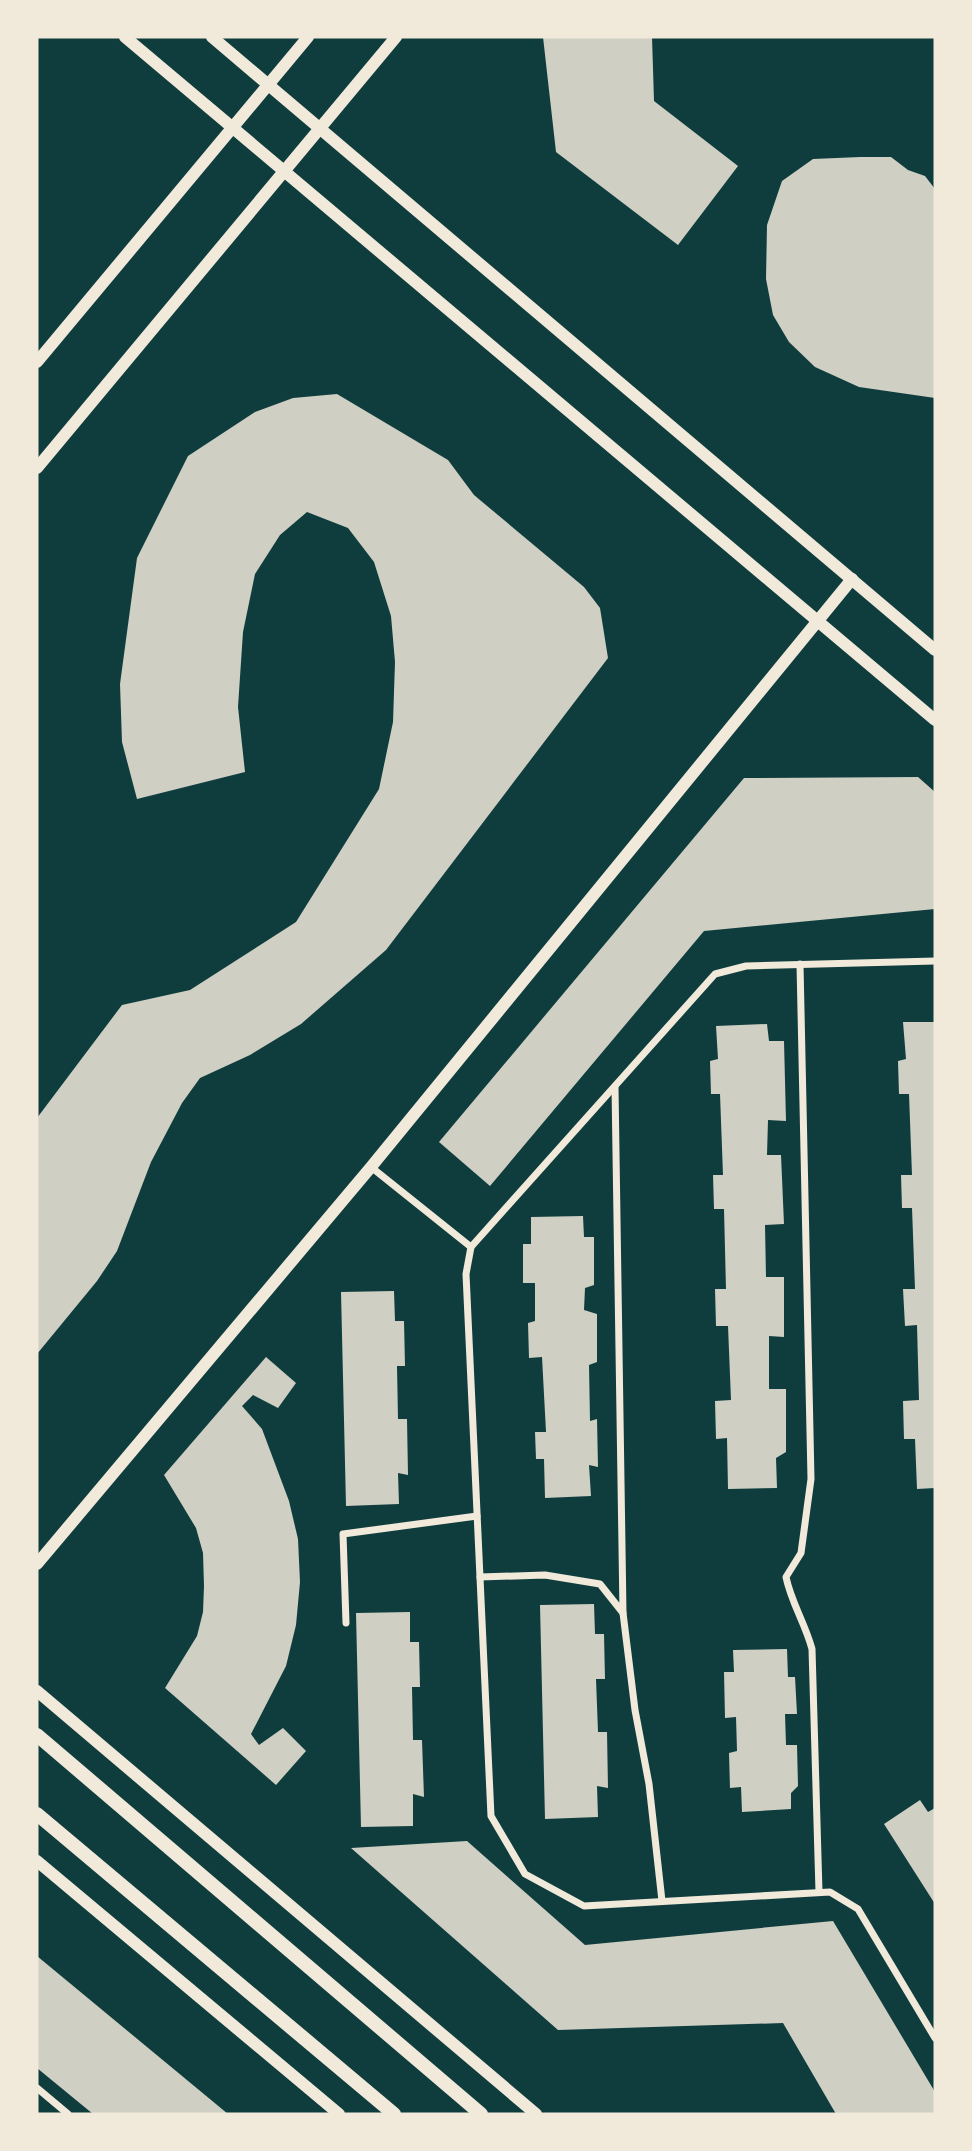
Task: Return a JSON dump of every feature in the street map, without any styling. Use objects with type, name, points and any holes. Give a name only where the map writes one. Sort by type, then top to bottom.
[{"type":"main road","points":[[37,1735],[481,2114]]},
{"type":"main road","points":[[37,1814],[394,2114]]},
{"type":"street","points":[[125,37],[935,720]]},
{"type":"street","points":[[212,37],[935,650]]},
{"type":"street","points":[[37,362],[308,37]]},
{"type":"street","points":[[37,468],[396,37]]},
{"type":"street","points":[[37,1564],[371,1167],[852,579]]},
{"type":"street","points":[[935,961],[746,966],[715,974],[471,1247],[466,1275],[491,1816],[525,1874],[584,1906],[830,1892],[858,1909],[935,2038]]},
{"type":"street","points":[[800,964],[811,1479],[801,1553],[786,1577],[790,1594],[804,1619],[812,1648],[819,1892]]},
{"type":"street","points":[[615,1086],[623,1613],[635,1710],[649,1784],[662,1901]]},
{"type":"street","points":[[371,1167],[471,1247]]},
{"type":"street","points":[[346,1623],[343,1534],[477,1516]]},
{"type":"street","points":[[480,1577],[545,1575],[600,1584],[623,1613]]},
{"type":"street","points":[[37,1691],[536,2114]]},
{"type":"street","points":[[37,1861],[339,2114]]},
{"type":"street","points":[[37,2088],[68,2114]]},
{"type":"building","points":[[543,37],[652,37],[654,101],[738,166],[678,245],[556,152]]},
{"type":"building","points":[[891,157],[908,170],[925,176],[935,189],[935,398],[859,387],[815,367],[789,342],[773,315],[766,279],[767,225],[782,181],[813,159]]},
{"type":"building","points":[[337,394],[448,460],[474,495],[584,587],[600,608],[608,658],[386,950],[301,1024],[250,1055],[200,1078],[182,1103],[151,1162],[117,1251],[97,1281],[37,1354],[37,1118],[122,1005],[190,990],[296,922],[379,789],[393,722],[395,662],[391,616],[374,562],[348,528],[307,512],[280,535],[255,574],[243,632],[238,707],[245,772],[137,799],[122,742],[120,684],[137,558],[188,456],[255,412],[293,398]]},
{"type":"building","points":[[918,777],[935,792],[935,909],[704,931],[490,1186],[439,1142],[744,778]]},
{"type":"building","points":[[903,1022],[935,1022],[935,1488],[917,1489],[915,1439],[904,1439],[903,1401],[919,1400],[917,1325],[905,1326],[903,1289],[915,1289],[912,1208],[902,1208],[901,1175],[912,1175],[909,1094],[899,1094],[898,1061],[906,1059]]},
{"type":"building","points":[[767,1024],[769,1041],[784,1041],[786,1121],[768,1120],[767,1155],[781,1155],[784,1224],[765,1225],[766,1277],[784,1277],[784,1337],[769,1336],[769,1389],[786,1389],[786,1452],[776,1458],[777,1488],[728,1489],[727,1438],[716,1439],[715,1401],[731,1400],[728,1326],[716,1326],[715,1289],[726,1289],[724,1209],[714,1209],[713,1175],[723,1175],[720,1094],[711,1094],[710,1061],[718,1059],[716,1026]]},
{"type":"building","points":[[583,1216],[584,1237],[594,1237],[594,1285],[585,1288],[584,1310],[597,1314],[597,1362],[589,1365],[590,1421],[597,1419],[598,1467],[589,1465],[591,1496],[545,1498],[544,1459],[536,1459],[535,1432],[546,1432],[542,1357],[529,1358],[528,1323],[535,1321],[535,1283],[523,1283],[523,1244],[531,1244],[531,1217]]},
{"type":"building","points":[[394,1291],[395,1321],[404,1321],[405,1366],[397,1366],[398,1419],[407,1419],[408,1475],[398,1473],[399,1504],[346,1506],[341,1292]]},
{"type":"building","points":[[266,1357],[296,1383],[278,1408],[253,1395],[242,1406],[262,1429],[289,1501],[298,1539],[300,1582],[296,1625],[286,1666],[251,1734],[259,1745],[283,1728],[306,1751],[276,1785],[165,1688],[197,1636],[203,1612],[204,1586],[203,1553],[196,1528],[164,1475]]},
{"type":"building","points":[[594,1604],[595,1634],[604,1634],[605,1679],[596,1679],[598,1732],[607,1732],[608,1788],[597,1786],[598,1817],[545,1819],[540,1605]]},
{"type":"building","points":[[410,1612],[410,1642],[419,1642],[420,1687],[412,1687],[413,1740],[422,1740],[424,1797],[413,1794],[413,1826],[361,1827],[356,1613]]},
{"type":"building","points":[[787,1649],[788,1677],[795,1677],[797,1714],[785,1714],[786,1745],[797,1745],[798,1786],[791,1793],[791,1809],[742,1812],[741,1787],[730,1788],[729,1753],[737,1751],[736,1717],[725,1718],[724,1672],[734,1672],[733,1650]]},
{"type":"building","points":[[920,1800],[928,1812],[935,1808],[935,1904],[884,1824]]},
{"type":"building","points":[[467,1841],[585,1945],[833,1921],[935,2092],[935,2114],[836,2114],[783,2023],[558,2030],[351,1848]]},
{"type":"building","points":[[37,1956],[228,2114],[93,2114],[37,2068]]}]
